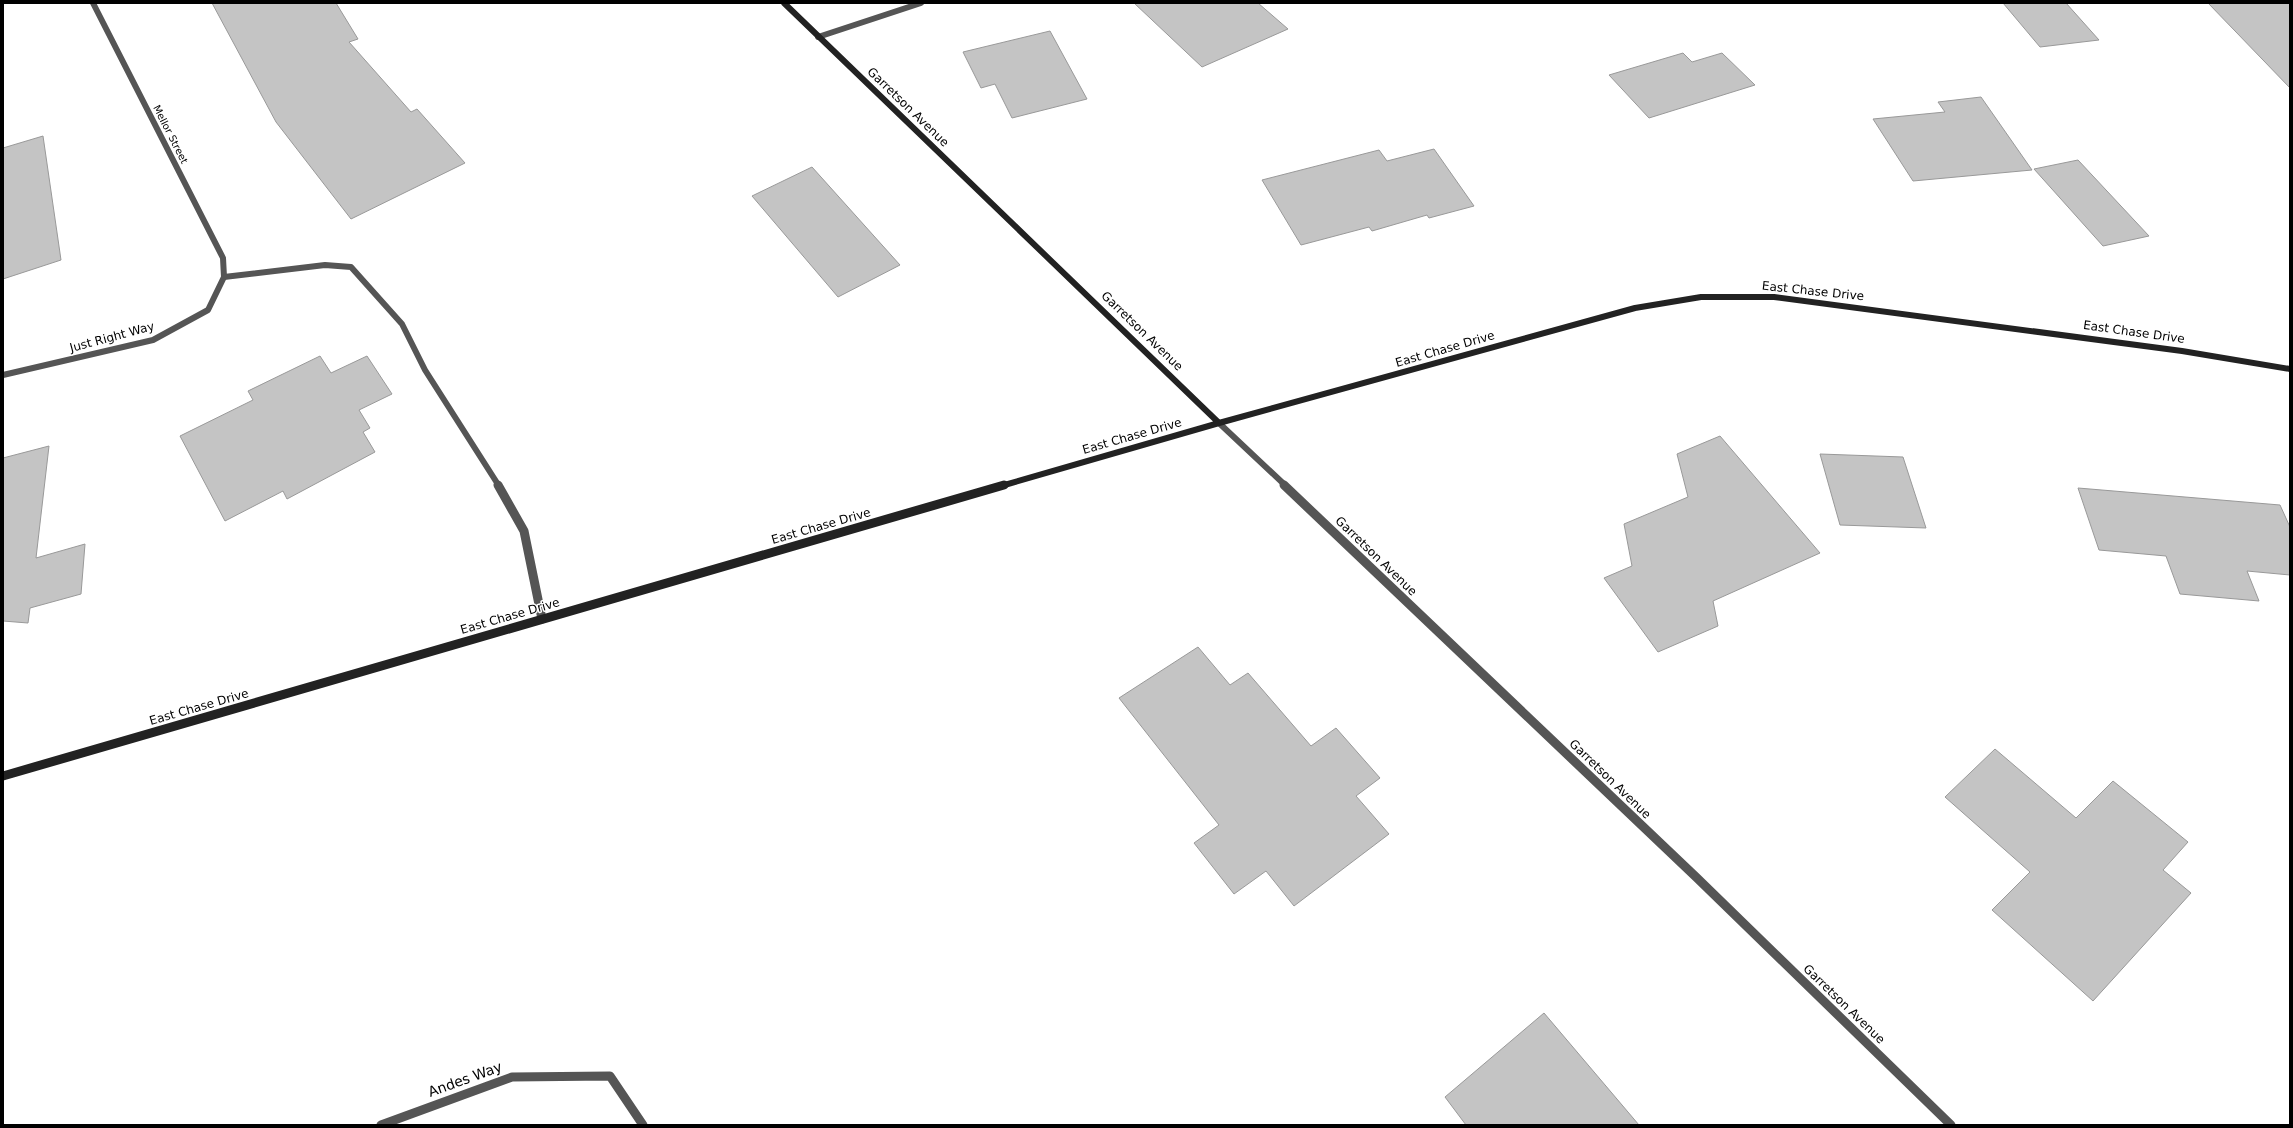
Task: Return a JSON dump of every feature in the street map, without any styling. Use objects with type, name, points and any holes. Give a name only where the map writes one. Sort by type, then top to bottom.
[{"type":"street","name":"Mellor Street","points":[[93,3],[222,258],[224,277]]},
{"type":"street","name":"Garretson Avenue","points":[[784,3],[1219,423],[1696,877],[1951,1125]]},
{"type":"street","points":[[818,37],[920,3]]},
{"type":"street","points":[[224,277],[325,265],[351,267],[402,324],[425,370],[496,480],[524,531],[542,619]]},
{"type":"street","name":"Just Right Way","points":[[3,375],[153,340],[208,310],[224,277]]},
{"type":"street","name":"East Chase Drive","points":[[3,776],[1219,423],[1635,308],[1701,297],[1785,298],[2182,351],[2290,369]]},
{"type":"street","name":"Andes Way","points":[[381,1125],[512,1077],[610,1076],[643,1125]]},
{"type":"building","points":[[212,3],[336,3],[358,39],[349,42],[411,112],[417,109],[465,163],[351,219],[276,122]]},
{"type":"building","points":[[1134,3],[1258,3],[1288,29],[1202,67]]},
{"type":"building","points":[[2003,3],[2066,3],[2099,40],[2040,47]]},
{"type":"building","points":[[2208,3],[2290,3],[2290,88]]},
{"type":"building","points":[[1050,31],[1087,99],[1012,118],[995,84],[981,88],[963,52]]},
{"type":"building","points":[[1683,53],[1692,62],[1722,53],[1755,85],[1649,118],[1609,75]]},
{"type":"building","points":[[1981,97],[2032,170],[1913,181],[1873,119],[1945,112],[1938,102]]},
{"type":"building","points":[[43,136],[61,260],[3,279],[3,148]]},
{"type":"building","points":[[1434,149],[1474,206],[1429,218],[1427,215],[1372,231],[1369,227],[1301,245],[1262,180],[1379,150],[1387,161]]},
{"type":"building","points":[[2078,160],[2149,236],[2103,246],[2034,169]]},
{"type":"building","points":[[812,167],[900,265],[838,297],[752,196]]},
{"type":"building","points":[[320,356],[331,373],[367,356],[392,394],[359,410],[370,428],[363,432],[375,452],[287,499],[283,491],[225,521],[180,436],[253,400],[248,391]]},
{"type":"building","points":[[1720,436],[1820,553],[1713,601],[1718,626],[1658,652],[1604,578],[1632,566],[1624,524],[1688,497],[1677,454]]},
{"type":"building","points":[[49,446],[36,558],[85,544],[81,594],[30,608],[28,623],[3,621],[3,458]]},
{"type":"building","points":[[1820,454],[1903,457],[1926,528],[1840,525]]},
{"type":"building","points":[[2078,488],[2280,505],[2290,527],[2290,575],[2247,571],[2259,601],[2180,594],[2166,556],[2099,550]]},
{"type":"building","points":[[1198,647],[1230,685],[1248,673],[1311,746],[1336,728],[1380,778],[1356,796],[1389,834],[1294,906],[1266,871],[1234,894],[1194,843],[1219,825],[1119,698]]},
{"type":"building","points":[[1995,749],[2076,818],[2113,781],[2188,842],[2163,870],[2191,893],[2093,1001],[1992,910],[2030,872],[1945,797]]},
{"type":"building","points":[[1544,1013],[1639,1125],[1466,1125],[1445,1097]]}]
